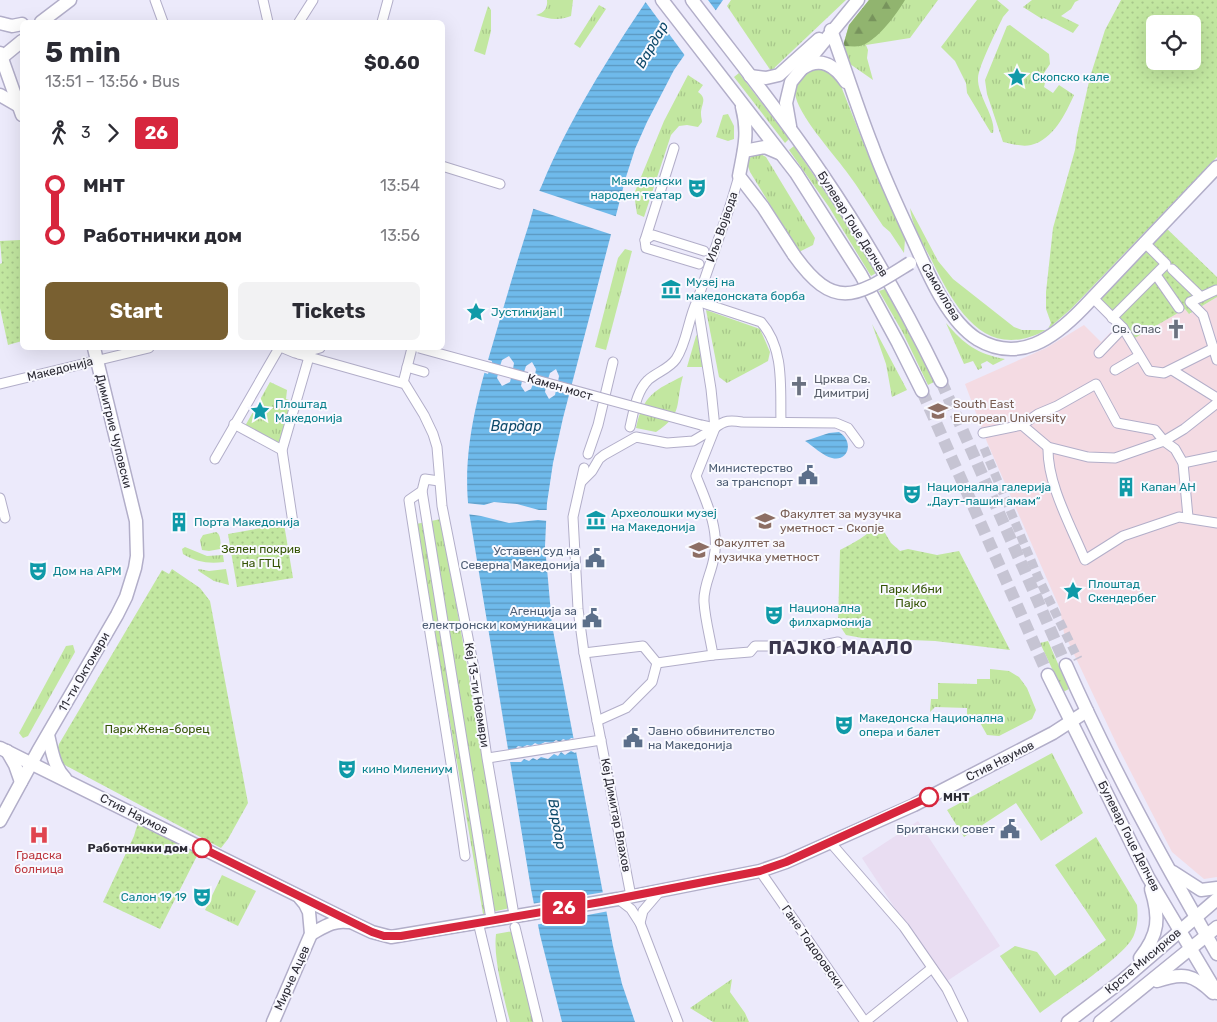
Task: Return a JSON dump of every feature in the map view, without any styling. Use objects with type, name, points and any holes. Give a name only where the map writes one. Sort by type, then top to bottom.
[{"type":"street","points":[[44,20],[70,0]]},
{"type":"street","points":[[155,0],[162,20]]},
{"type":"street","points":[[263,0],[268,20]]},
{"type":"street","points":[[300,20],[313,0]]},
{"type":"street","points":[[383,20],[388,0]]},
{"type":"street","name":"Булевар Гоце Делчев","points":[[662,0],[731,91],[782,154],[814,200],[861,275],[922,391]]},
{"type":"street","name":"Булевар Гоце Делчев","points":[[692,0],[791,129],[847,212],[912,322],[942,381]]},
{"type":"street","points":[[791,129],[786,104],[787,91],[791,82],[858,0]]},
{"type":"street","points":[[0,23],[12,26],[20,24]]},
{"type":"street","points":[[750,76],[766,78],[779,74],[813,43],[832,30]]},
{"type":"street","name":"Самоилова","points":[[832,30],[915,260],[957,321],[976,338],[999,347],[1022,348],[1042,341],[1068,323],[1217,167]]},
{"type":"street","points":[[20,43],[1,57],[20,108]]},
{"type":"street","points":[[799,70],[814,63],[827,63],[841,74],[855,97]]},
{"type":"street","points":[[0,95],[20,110]]},
{"type":"street","name":"Иљо Војвода","points":[[630,427],[638,395],[643,387],[648,380],[675,361],[679,355],[690,314],[697,301],[731,203],[746,141],[746,121],[740,102]]},
{"type":"street","points":[[744,151],[765,147],[782,154]]},
{"type":"street","points":[[674,148],[645,240],[646,248],[699,264]]},
{"type":"street","points":[[445,167],[500,184]]},
{"type":"street","points":[[739,176],[763,207],[794,255],[819,284],[831,291],[844,294],[865,290],[915,260]]},
{"type":"street","points":[[645,240],[652,235],[704,251]]},
{"type":"street","points":[[1112,318],[1166,264],[1144,242]]},
{"type":"street","points":[[1172,269],[1201,297]]},
{"type":"street","points":[[1156,275],[1179,308]]},
{"type":"street","points":[[1216,290],[1190,302],[1203,315],[1217,360]]},
{"type":"street","points":[[1092,298],[1123,328],[1149,371],[1164,374],[1214,348]]},
{"type":"street","points":[[697,301],[761,322],[766,327],[778,355],[781,422]]},
{"type":"street","name":"Иљо Војвода","points":[[697,301],[711,389],[715,428]]},
{"type":"street","points":[[1099,353],[1123,328]]},
{"type":"street","name":"Димитрие Чуповски","points":[[94,350],[135,514]]},
{"type":"street","name":"Македонија","points":[[0,384],[140,350]]},
{"type":"street","points":[[215,459],[278,350]]},
{"type":"street","points":[[288,350],[402,383],[411,350]]},
{"type":"street","points":[[299,354],[313,350]]},
{"type":"street","name":"Камен мост","points":[[426,350],[715,428]]},
{"type":"street","points":[[1115,370],[1139,356]]},
{"type":"street","points":[[293,523],[282,450],[309,357]]},
{"type":"street","points":[[588,454],[598,425],[613,362]]},
{"type":"street","points":[[407,367],[424,372]]},
{"type":"street","points":[[1172,370],[1217,398]]},
{"type":"street","name":"Кеј 13-ти Ноември","points":[[402,383],[405,384],[424,415],[438,447],[442,506],[474,668],[487,758],[516,917],[538,1022]]},
{"type":"street","points":[[983,433],[1022,425],[1038,414],[1057,406],[1096,384],[1117,423],[1155,430],[1164,441],[1175,449],[1183,463],[1188,517]]},
{"type":"street","points":[[1022,425],[1048,447],[1088,457],[1115,458],[1164,441],[1217,403]]},
{"type":"street","points":[[581,482],[592,471],[604,454],[636,437],[667,443],[693,441],[715,428],[721,422],[730,420],[742,422],[836,423],[848,428],[859,443]]},
{"type":"street","points":[[234,424],[282,450]]},
{"type":"street","points":[[713,655],[704,602],[716,544],[710,512],[696,476],[715,428]]},
{"type":"street","points":[[1048,447],[1048,458],[1055,486],[1086,560],[1123,536],[1179,517],[1217,523]]},
{"type":"street","points":[[1183,463],[1217,456]]},
{"type":"street","name":"Кеј Димитар Влахов","points":[[584,468],[573,517],[578,608],[584,653],[597,721],[596,741],[630,891]]},
{"type":"street","points":[[439,481],[425,479],[422,491],[409,500],[465,856]]},
{"type":"street","name":"Кеј 13-ти Ноември","points":[[422,491],[490,913]]},
{"type":"street","points":[[0,498],[5,518]]},
{"type":"street","name":"11-ти Октомври","points":[[0,821],[126,596],[133,578],[136,560],[135,514]]},
{"type":"street","points":[[657,663],[750,652],[755,646],[818,646],[838,642]]},
{"type":"street","points":[[584,653],[643,646],[657,663]]},
{"type":"street","points":[[597,721],[626,708],[652,682],[657,663]]},
{"type":"street","name":"Булевар Гоце Делчев","points":[[1066,665],[1087,711],[1166,864],[1217,954]]},
{"type":"street","name":"Булевар Гоце Делчев","points":[[1048,676],[1148,877],[1217,995]]},
{"type":"street","name":"Стив Наумов","points":[[3,750],[351,922],[372,932],[391,937],[516,917],[760,871],[786,862],[914,805],[1053,733],[1087,711]]},
{"type":"street","points":[[48,735],[58,771],[68,781]]},
{"type":"street","points":[[488,758],[596,741]]},
{"type":"street","points":[[3,750],[15,765],[21,782]]},
{"type":"street","points":[[830,842],[904,927],[947,989],[963,1022]]},
{"type":"street","points":[[1166,864],[1174,873],[1201,890],[1217,888]]},
{"type":"street","name":"Гане Тодоровски","points":[[760,871],[865,1022],[932,968]]},
{"type":"street","points":[[1123,980],[1153,939],[1158,925],[1148,877]]},
{"type":"street","points":[[640,923],[643,911],[661,890]]},
{"type":"street","name":"Мирче Ацев","points":[[273,1022],[311,934],[309,912],[298,896]]},
{"type":"street","points":[[618,898],[631,909],[640,923],[678,1022]]},
{"type":"street","name":"Крсте Мисирков","points":[[1068,1022],[1123,980],[1217,899]]},
{"type":"street","name":"Мирче Ацев","points":[[311,934],[335,922],[351,922]]},
{"type":"street","points":[[478,922],[502,1022]]},
{"type":"street","name":"Крсте Мисирков","points":[[1100,1022],[1217,927]]},
{"type":"street","points":[[1146,986],[1170,976],[1188,975],[1217,995]]},
{"type":"shaded area","points":[[1217,297],[1217,877],[1204,879],[1172,852],[1118,747],[1064,633],[1060,609],[987,442],[965,384],[1046,348],[1084,325],[1101,342],[1117,326],[1133,339],[1185,309],[1190,314]]},
{"type":"shaded area","points":[[918,821],[1000,946],[944,983],[862,858]]},
{"type":"green space","points":[[547,0],[573,0],[571,16],[554,19],[536,15],[545,10]]},
{"type":"green space","points":[[731,0],[846,0],[771,71],[727,6]]},
{"type":"green space","points":[[869,0],[938,0],[910,38],[866,45],[868,50],[867,58],[873,80],[850,64],[843,46],[849,25]]},
{"type":"green space","points":[[869,0],[905,0],[897,13],[873,39],[860,46],[843,46],[849,25]]},
{"type":"green space","points":[[977,0],[997,0],[1009,10],[1003,17],[981,65],[978,78],[980,92],[992,121],[993,133],[991,133],[967,93],[966,83],[955,61],[941,47]]},
{"type":"green space","points":[[1032,0],[1079,0],[1061,16],[1079,25],[1073,33],[1044,18],[1042,19],[1023,7]]},
{"type":"green space","points":[[1121,0],[1217,0],[1217,157],[1071,309],[1048,329],[1051,323],[1046,309],[1046,292],[1053,228],[1075,150],[1090,77],[1105,30]]},
{"type":"green space","points":[[599,5],[606,9],[580,48],[574,44]]},
{"type":"green space","points":[[488,6],[491,10],[491,31],[485,55],[474,51]]},
{"type":"green space","points":[[1010,25],[1049,54],[1050,64],[1044,73],[1046,79],[1044,87],[1053,93],[1059,85],[1074,95],[1063,117],[1052,132],[1046,138],[1028,146],[1003,142],[987,94],[985,80],[1007,26]]},
{"type":"green space","points":[[819,68],[828,70],[839,81],[867,152],[905,239],[904,253],[890,232],[883,226],[851,177],[816,133],[797,102],[795,87],[798,79],[805,73]]},
{"type":"green space","points":[[739,73],[789,139],[785,143],[734,77]]},
{"type":"green space","points":[[688,75],[703,85],[698,92],[703,97],[702,122],[698,127],[679,126],[671,135],[644,217],[637,214],[634,194],[664,121]]},
{"type":"green space","points":[[728,114],[734,126],[734,139],[728,141],[716,137],[723,115]]},
{"type":"green space","points":[[794,146],[844,220],[876,273],[871,276],[829,207],[789,150]]},
{"type":"green space","points":[[759,153],[766,157],[815,238],[813,245],[799,252],[750,172],[747,163],[752,155]]},
{"type":"green space","points":[[910,208],[938,261],[953,279],[1014,327],[1022,330],[1046,330],[1025,338],[1006,340],[989,335],[975,326],[962,312],[941,279],[916,229]]},
{"type":"green space","points":[[1162,224],[1217,277],[1217,297],[1189,314],[1185,309],[1133,339],[1093,298]]},
{"type":"green space","points":[[20,240],[20,342],[8,345],[0,308],[0,264],[2,263],[0,241]]},
{"type":"green space","points":[[625,249],[632,251],[606,350],[595,347],[618,258]]},
{"type":"green space","points":[[885,289],[934,382],[928,385],[903,333],[879,291]]},
{"type":"green space","points":[[706,310],[760,329],[770,352],[768,361],[727,383],[719,377]]},
{"type":"green space","points":[[946,323],[972,347],[986,354],[1005,359],[993,365],[987,361],[981,364],[982,368],[978,370],[973,361],[964,364]]},
{"type":"green space","points":[[872,324],[907,390],[892,397],[886,364]]},
{"type":"green space","points":[[696,336],[703,367],[687,367]]},
{"type":"green space","points":[[683,376],[675,413],[665,426],[656,432],[636,428],[642,408],[652,395],[665,385]]},
{"type":"green space","points":[[270,382],[287,390],[286,399],[292,401],[279,443],[245,426]]},
{"type":"green space","points":[[441,519],[510,908],[483,914],[416,524]]},
{"type":"green space","name":"Парк Ибни Пајко","points":[[879,523],[891,543],[900,551],[908,549],[937,555],[959,551],[1010,650],[935,641],[862,638],[846,635],[838,623],[840,550],[861,538]]},
{"type":"green space","name":"Зелен покрив на ГТЦ","points":[[284,524],[293,578],[237,587],[228,534]]},
{"type":"green space","points":[[216,532],[220,537],[220,549],[202,550],[200,540],[203,535]]},
{"type":"green space","points":[[185,547],[207,556],[223,555],[224,562],[198,561],[183,554],[182,549]]},
{"type":"green space","name":"Парк Жена-борец","points":[[172,569],[200,588],[210,601],[248,803],[221,848],[61,763],[57,752],[59,744],[162,570],[169,574]]},
{"type":"green space","points":[[199,569],[209,571],[226,569],[229,585],[214,581],[200,572]]},
{"type":"green space","points":[[1048,641],[1069,689],[1063,692],[1040,643]]},
{"type":"green space","points":[[73,645],[75,652],[28,736],[23,738],[19,733],[66,646]]},
{"type":"green space","points":[[990,669],[1009,671],[1019,677],[1027,688],[1036,710],[1032,719],[999,736],[987,735],[978,719],[967,719],[967,708],[935,707],[930,712],[931,699],[938,699],[938,683],[977,684],[977,679],[990,679]]},
{"type":"green space","points":[[1052,753],[1083,813],[1041,841],[1016,803],[964,837],[947,810]]},
{"type":"green space","points":[[141,817],[201,848],[160,929],[103,902]]},
{"type":"green space","points":[[1096,837],[1137,905],[1134,935],[1129,944],[1106,965],[1040,1013],[1000,956],[1015,946],[1037,952],[1055,976],[1106,940],[1055,865]]},
{"type":"green space","points":[[222,875],[256,891],[238,926],[205,910]]},
{"type":"green space","points":[[519,930],[540,1022],[510,1022],[502,990],[496,955],[496,934]]},
{"type":"green space","points":[[732,979],[730,992],[749,1022],[713,1022],[690,1008]]},
{"type":"water","name":"Вардар","points":[[647,0],[723,0],[674,70],[635,149],[563,418],[553,463],[547,503],[545,546],[552,625],[613,946],[622,984],[635,1022],[562,1022],[540,935],[531,889],[469,512],[468,465],[470,441],[479,395],[538,194],[577,113]]},
{"type":"water","points":[[839,432],[847,440],[848,445],[846,454],[842,457],[832,458],[825,455],[805,441],[829,433]]},
{"type":"pier","points":[[644,0],[708,0],[717,12],[686,57]]},
{"type":"pier","points":[[537,190],[618,217],[613,235],[531,208]]},
{"type":"pier","points":[[509,356],[514,363],[513,369],[524,372],[526,366],[532,362],[536,369],[535,375],[548,379],[550,373],[556,369],[559,376],[558,382],[574,386],[572,395],[556,390],[555,395],[549,399],[545,392],[546,387],[533,384],[531,389],[525,392],[521,386],[522,381],[511,378],[510,382],[502,386],[497,378],[498,374],[489,371],[488,374],[482,372],[486,359],[500,366],[502,360]]},
{"type":"pier","points":[[494,502],[549,510],[548,521],[538,520],[509,523],[467,514],[466,503],[484,505]]},
{"type":"pier","points":[[571,738],[576,739],[578,750],[575,753],[571,751],[565,755],[561,752],[558,756],[554,754],[548,759],[541,757],[537,760],[533,758],[529,761],[524,759],[521,762],[507,762],[505,750],[515,749],[518,746],[531,746],[535,743],[539,745],[545,742],[552,743],[556,740],[560,742],[563,739],[568,741]]},
{"type":"pier","points":[[605,892],[609,911],[535,925],[531,904]]},
{"type":"tunnel","points":[[941,381],[1066,665]]},
{"type":"tunnel","points":[[922,391],[1048,675]]},
{"type":"tunnel","points":[[984,448],[1038,577],[1078,659]]},
{"type":"bus line","name":"26","points":[[202,848],[372,932],[391,937],[601,902],[760,871],[786,862],[929,797]]},
{"type":"place","name":"Скопско кале","points":[[1017,77]]},
{"type":"place","name":"Македонски народен театар","points":[[697,188]]},
{"type":"place","name":"Музеј на македонската борба","points":[[671,289]]},
{"type":"place","name":"Јустинијан I","points":[[476,312]]},
{"type":"place","name":"Св. Спас","points":[[1176,329]]},
{"type":"place","name":"Црква Св. Димитриј","points":[[799,386]]},
{"type":"place","name":"Плоштад Македонија","points":[[260,411]]},
{"type":"place","name":"South East European University","points":[[938,411]]},
{"type":"place","name":"Министерство за транспорт","points":[[808,475]]},
{"type":"place","name":"Капан АН","points":[[1126,487]]},
{"type":"place","name":"Национална галерија „Даут-пашин амам“","points":[[912,494]]},
{"type":"place","name":"Археолошки музеј на Македонија","points":[[596,520]]},
{"type":"place","name":"Факултет за музучка уметност - Скопје","points":[[765,521]]},
{"type":"place","name":"Порта Македонија","points":[[179,522]]},
{"type":"place","name":"Факултет за музичка уметност","points":[[699,550]]},
{"type":"place","name":"Уставен суд на Северна Македонија","points":[[595,558]]},
{"type":"place","name":"Дом на АРМ","points":[[38,571]]},
{"type":"place","name":"Плоштад Скендербег","points":[[1073,591]]},
{"type":"place","name":"Национална филхармонија","points":[[774,615]]},
{"type":"place","name":"Агенција за електронски комуникации","points":[[592,618]]},
{"type":"place","name":"Македонска Национална опера и балет","points":[[844,725]]},
{"type":"place","name":"Јавно обвинителство на Македонија","points":[[633,738]]},
{"type":"place","name":"кино Милениум","points":[[347,769]]},
{"type":"place","name":"МНТ","points":[[929,797]]},
{"type":"place","name":"Британски совет","points":[[1010,829]]},
{"type":"place","name":"Градска болница","points":[[39,835]]},
{"type":"place","name":"Работнички дом","points":[[202,848]]},
{"type":"place","name":"Салон 19 19","points":[[202,897]]},
{"type":"district","name":"ПАЈКО МААЛО","points":[[841,648]]}]
